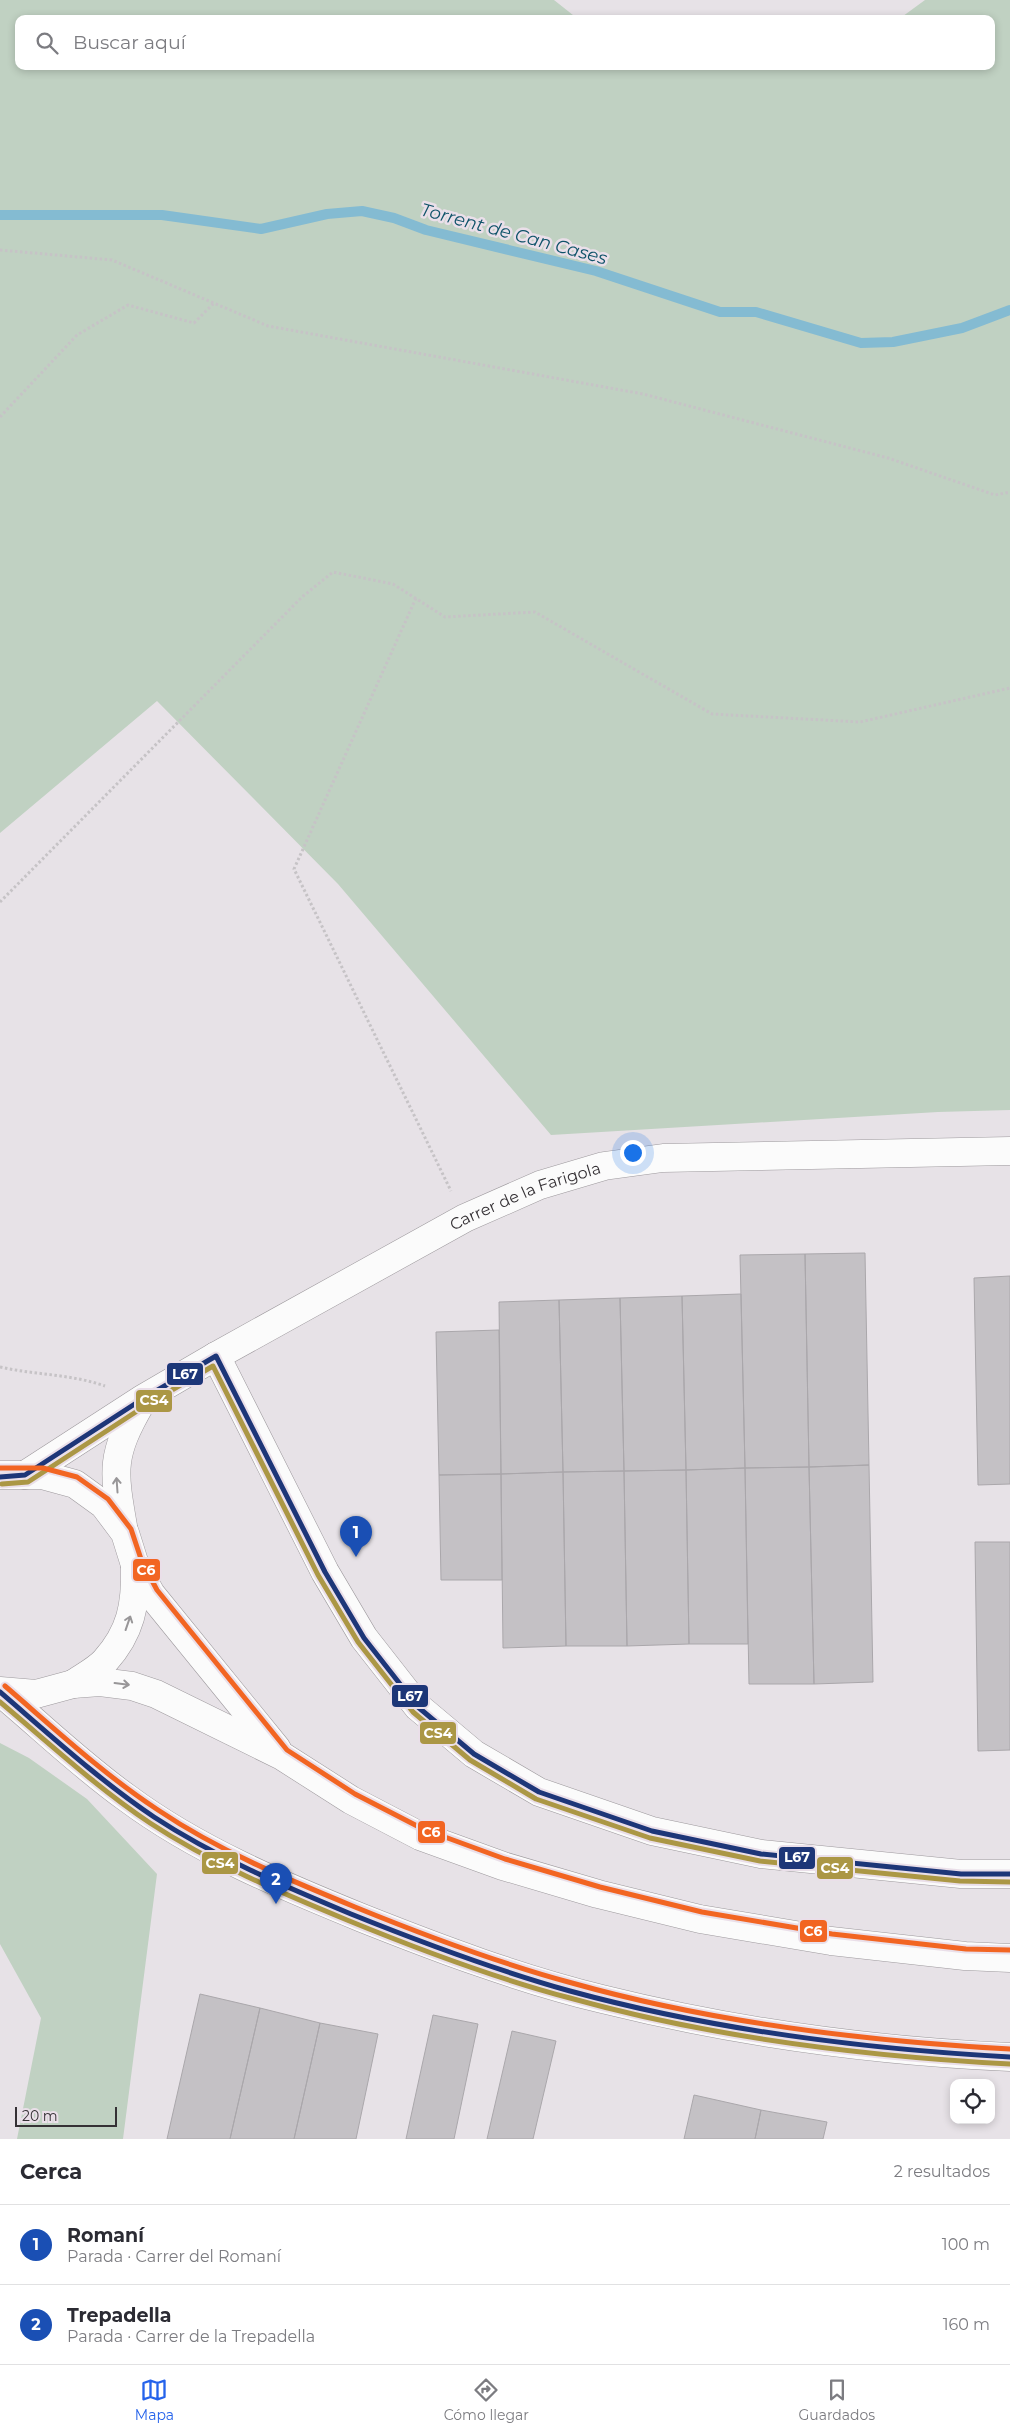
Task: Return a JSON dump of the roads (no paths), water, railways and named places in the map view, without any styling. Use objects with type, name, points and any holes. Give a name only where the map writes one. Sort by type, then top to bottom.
[{"type":"street","name":"Carrer de la Farigola","points":[[8,1475],[216,1356],[465,1218],[540,1185],[604,1166],[663,1158],[1010,1151]]},
{"type":"street","points":[[216,1356],[325,1572],[364,1638],[418,1707],[474,1754],[539,1792],[652,1831],[761,1854],[961,1874],[1010,1874]]},
{"type":"street","name":"Carrer de la Farigola","points":[[125,1533],[117,1490],[116,1460],[122,1436],[144,1398]]},
{"type":"street","points":[[8,1475],[42,1475],[75,1484],[104,1505],[125,1533],[136,1565],[151,1594],[282,1756]]},
{"type":"street","points":[[73,1684],[104,1662],[124,1634],[136,1601],[136,1565]]},
{"type":"street","points":[[0,1691],[36,1694],[73,1684],[100,1682],[132,1686],[156,1694],[282,1756],[351,1800],[420,1836],[503,1866],[598,1894],[700,1920],[830,1941],[965,1956],[1010,1958]]},
{"type":"street","points":[[0,1691],[127,1798],[164,1822],[284,1887],[411,1937],[493,1966],[600,1999],[721,2025],[856,2045],[940,2054],[1010,2057]]},
{"type":"waterway","name":"Torrent de Can Cases","points":[[0,215],[162,215],[261,229],[327,214],[362,211],[394,218],[426,230],[596,271],[720,312],[756,312],[861,343],[893,342],[962,328],[1010,310]]},
{"type":"place","name":"Romaní","points":[[356,1557]]},
{"type":"place","name":"Trepadella","points":[[276,1904]]}]
